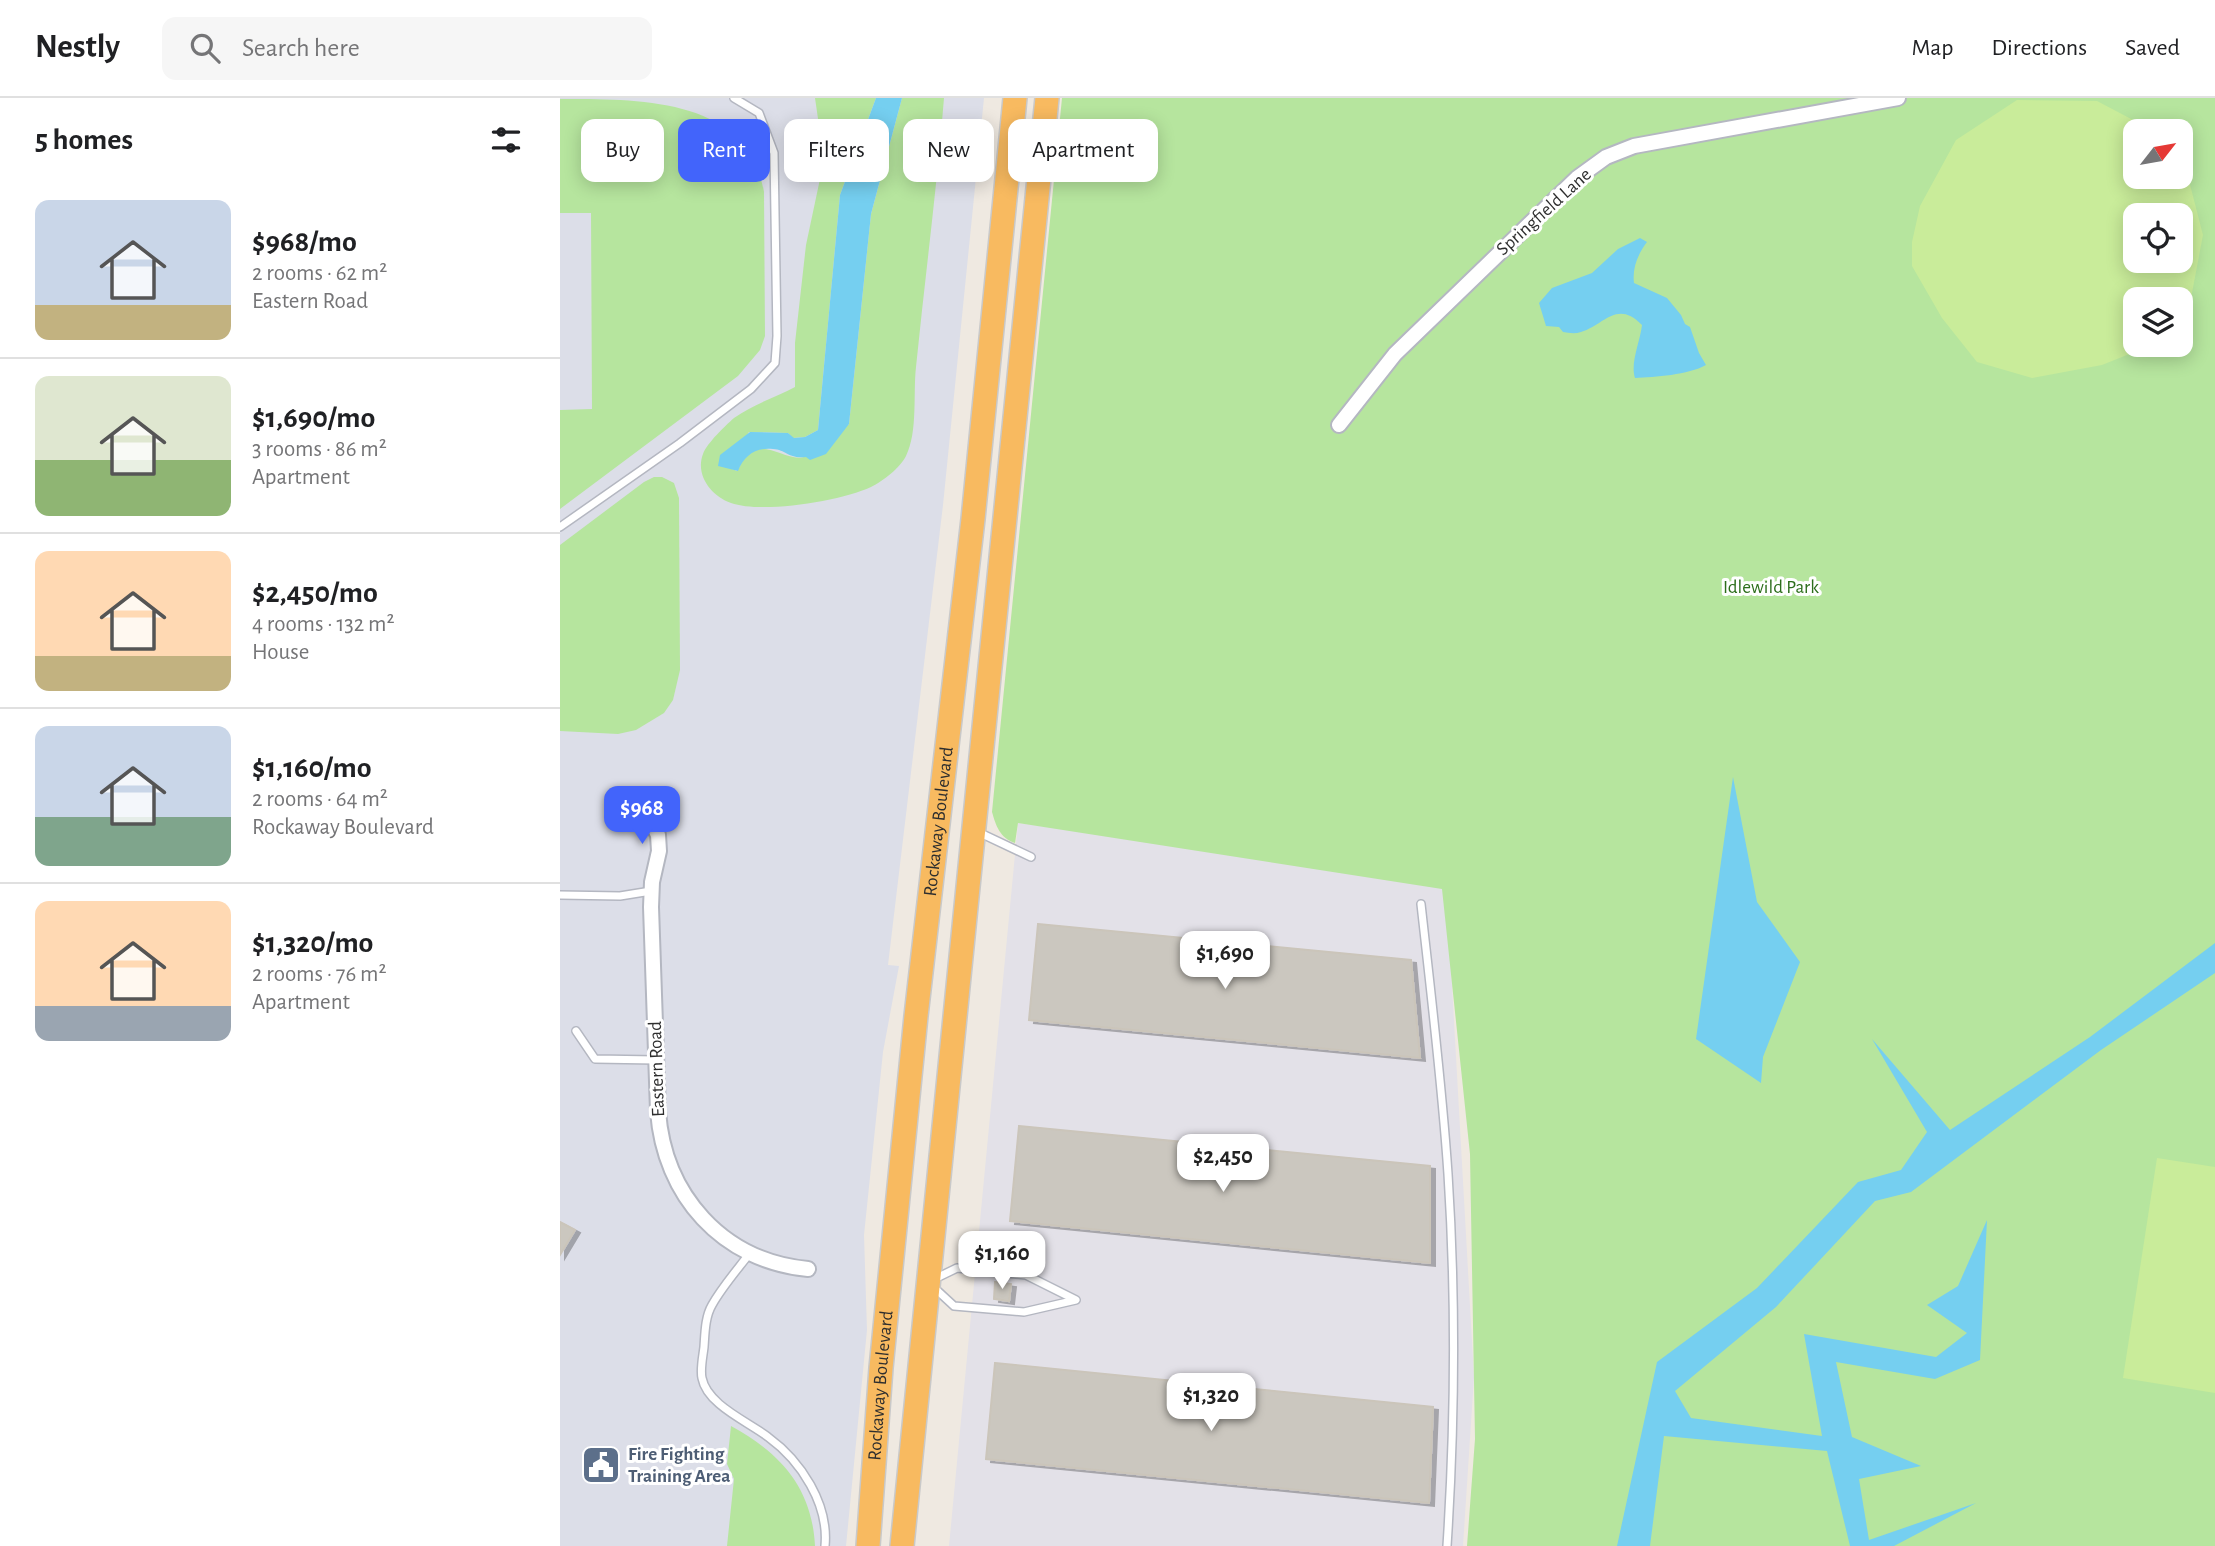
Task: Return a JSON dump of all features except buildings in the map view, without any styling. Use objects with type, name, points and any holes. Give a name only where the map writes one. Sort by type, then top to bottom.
[{"type":"highway","name":"Rockaway Boulevard","points":[[868,1546],[881,1368],[909,1085],[973,519],[1015,98]]},
{"type":"highway","name":"Rockaway Boulevard","points":[[902,1546],[1047,98]]},
{"type":"street","name":"Springfield Lane","points":[[1339,425],[1395,354],[1577,178],[1606,157],[1634,146],[1898,98]]},
{"type":"street","name":"Eastern Road","points":[[632,798],[651,821],[658,835],[659,851],[651,891],[656,1060],[661,1137],[666,1157],[688,1200],[704,1220],[724,1237],[776,1265],[808,1269]]},
{"type":"lane","points":[[560,527],[740,398],[775,363],[777,336],[774,153],[758,113],[734,98]]},
{"type":"lane","points":[[974,830],[1031,857]]},
{"type":"lane","points":[[560,895],[620,896],[651,891]]},
{"type":"lane","points":[[1421,904],[1441,1091],[1449,1205],[1453,1337],[1447,1546]]},
{"type":"lane","points":[[576,1031],[595,1059],[656,1060]]},
{"type":"lane","points":[[750,1253],[710,1307],[705,1326],[702,1379],[721,1407],[767,1436],[787,1452],[802,1471],[822,1512],[825,1546]]},
{"type":"lane","points":[[957,1268],[1026,1275],[1076,1300],[1024,1312],[954,1306],[928,1282],[957,1268]]},
{"type":"shaded area","points":[[560,98],[984,98],[982,119],[903,119],[903,182],[976,182],[943,505],[888,965],[899,966],[883,1052],[864,1235],[867,1330],[846,1546],[560,1546]]},
{"type":"shaded area","points":[[1018,823],[1446,879],[1474,1377],[1463,1546],[949,1546]]},
{"type":"green space","points":[[815,98],[876,98],[868,119],[818,119]]},
{"type":"green space","points":[[902,98],[944,98],[942,119],[903,119],[903,182],[936,182],[916,367],[912,436],[906,456],[886,478],[871,487],[841,497],[781,506],[745,506],[731,503],[717,495],[706,484],[701,470],[703,454],[734,418],[795,387],[795,343],[806,245],[819,182],[845,182],[840,195],[818,430],[805,437],[793,438],[788,433],[749,432],[727,467],[737,471],[745,456],[760,449],[797,458],[809,455],[849,424],[871,214],[880,182],[889,182],[889,147]]},
{"type":"green space","name":"Idlewild Park","points":[[1062,98],[2215,98],[2215,1546],[1467,1546],[1475,1439],[1470,1154],[1442,889],[1018,823],[1015,843],[1002,835],[992,812],[1054,182],[1158,182],[1158,119],[1060,119]]},
{"type":"green space","points":[[560,99],[624,100],[657,104],[687,110],[709,119],[678,119],[678,182],[761,182],[764,192],[765,336],[760,350],[738,376],[560,509],[560,410],[592,409],[591,213],[560,213]]},
{"type":"green space","points":[[2017,100],[2097,101],[2131,119],[2123,119],[2123,189],[2191,189],[2203,235],[2193,288],[2123,287],[2123,357],[2102,365],[2032,378],[1977,362],[1942,318],[1912,266],[1912,242],[1920,206],[1956,140]]},
{"type":"green space","points":[[654,477],[662,477],[674,483],[679,498],[680,670],[673,700],[664,713],[636,730],[618,734],[560,731],[560,545]]},
{"type":"green space","points":[[2157,1158],[2215,1167],[2215,1393],[2123,1378]]},
{"type":"green space","points":[[731,1426],[764,1448],[790,1474],[808,1506],[815,1546],[727,1546],[734,1479],[727,1464]]},
{"type":"water","points":[[876,98],[902,98],[889,147],[889,119],[868,119]]},
{"type":"water","points":[[845,182],[880,182],[871,214],[849,424],[826,454],[810,460],[778,450],[761,449],[743,461],[738,471],[718,466],[720,455],[750,432],[788,433],[794,438],[805,437],[818,430],[840,195]]},
{"type":"water","points":[[1640,238],[1647,242],[1636,261],[1634,283],[1667,298],[1690,327],[1706,365],[1681,373],[1635,378],[1634,359],[1642,325],[1625,314],[1611,316],[1576,333],[1546,326],[1539,303],[1552,288],[1592,273],[1618,249]]},
{"type":"water","points":[[1733,777],[1757,902],[1800,962],[1763,1057],[1761,1083],[1696,1039]]},
{"type":"water","points":[[2215,943],[2215,973],[2101,1050],[1911,1192],[1875,1201],[1776,1307],[1675,1391],[1691,1418],[1822,1436],[1804,1334],[1936,1357],[1967,1333],[1927,1305],[1958,1286],[1987,1220],[1980,1360],[1935,1379],[1836,1362],[1852,1437],[1921,1466],[1859,1479],[1869,1540],[1976,1503],[1894,1546],[1850,1546],[1827,1451],[1664,1436],[1650,1546],[1617,1546],[1657,1362],[1757,1288],[1858,1182],[1901,1170],[1927,1132],[1872,1039],[1950,1130],[2090,1037]]},
{"type":"place","name":"Fire Fighting Training Area","points":[[601,1465]]}]
